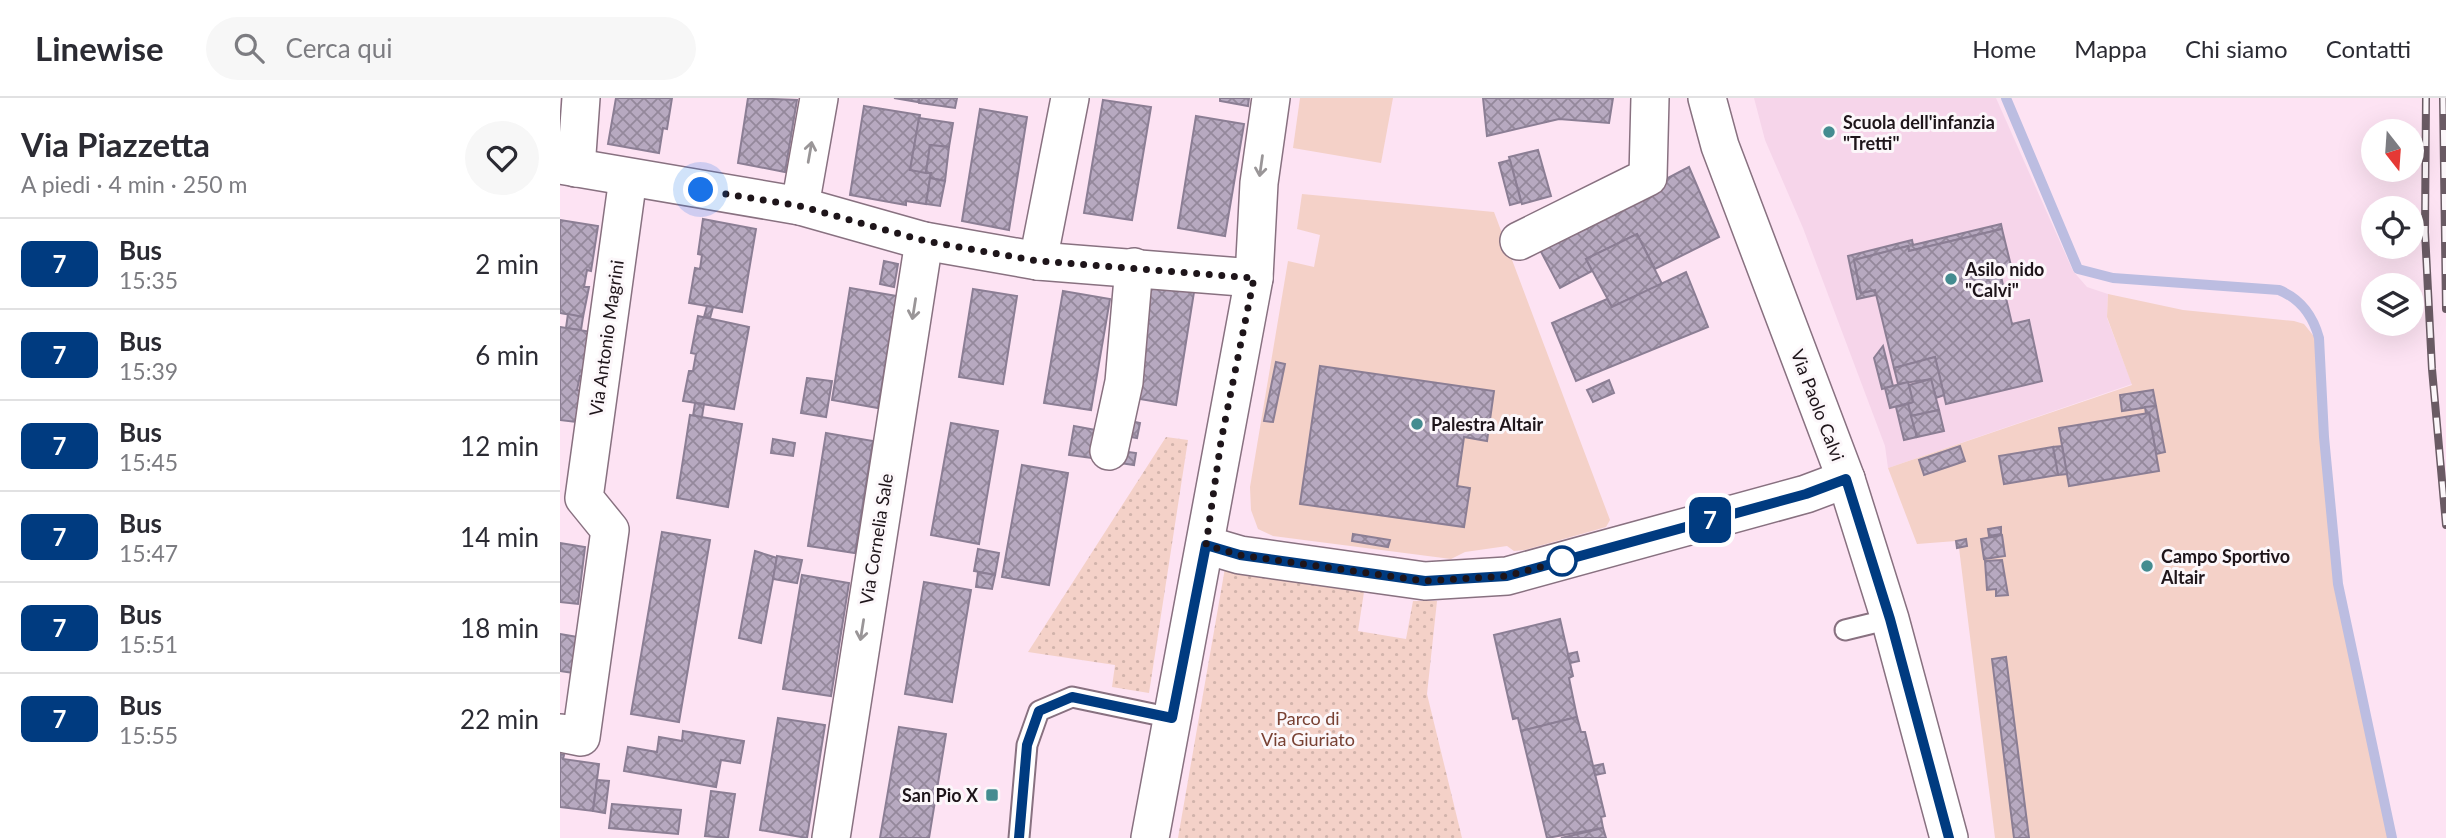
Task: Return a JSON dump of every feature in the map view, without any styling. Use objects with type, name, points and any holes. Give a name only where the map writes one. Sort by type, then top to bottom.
[{"type":"street","points":[[581,98],[568,166],[800,206],[925,241],[1038,261],[1254,278]]},
{"type":"street","points":[[800,206],[819,98]]},
{"type":"street","points":[[1038,261],[1070,98]]},
{"type":"street","points":[[1150,838],[1206,545],[1221,441],[1254,278],[1259,183],[1271,98]]},
{"type":"street","points":[[1519,241],[1648,177],[1650,98]]},
{"type":"street","name":"Via Paolo Calvi","points":[[1707,98],[1720,146],[1846,479],[1890,619],[1950,838]]},
{"type":"street","name":"Via Antonio Magrini","points":[[560,733],[580,737],[610,530],[572,500],[628,178]]},
{"type":"street","name":"Via Cornelia Sale","points":[[831,838],[925,241]]},
{"type":"street","points":[[1109,451],[1124,382],[1134,267]]},
{"type":"street","points":[[1206,545],[1240,555],[1425,581],[1507,576],[1734,523],[1846,479]]},
{"type":"lane","points":[[1845,630],[1890,619]]},
{"type":"lane","points":[[1019,838],[1027,745],[1039,711],[1072,697],[1172,718]]},
{"type":"shaded area","name":"Asilo nido \"Calvi\"","points":[[1754,98],[1996,98],[2073,271],[2087,287],[2108,294],[2107,318],[2132,384],[1888,468],[1885,446],[1803,228],[1765,140]]},
{"type":"green space","points":[[1300,98],[1393,98],[1381,163],[1293,148]]},
{"type":"green space","name":"Palestra Altair","points":[[1302,194],[1494,212],[1610,520],[1606,527],[1525,550],[1514,551],[1507,546],[1465,552],[1451,559],[1273,536],[1258,529],[1251,510],[1250,487],[1288,261],[1314,267],[1320,235],[1297,229]]},
{"type":"green space","name":"Campo Sportivo Altair","points":[[2108,294],[2183,310],[2294,321],[2304,324],[2316,339],[2322,461],[2335,584],[2388,838],[1995,838],[1959,548],[1956,541],[1917,544],[1888,468],[2132,385],[2107,317]]},
{"type":"green space","points":[[1166,437],[1188,440],[1149,693],[1112,687],[1115,665],[1028,652]]},
{"type":"green space","name":"Parco di Via Giuriato","points":[[1225,568],[1364,592],[1358,631],[1406,639],[1413,601],[1437,601],[1427,694],[1462,838],[1178,838]]},
{"type":"building","points":[[616,98],[672,98],[667,129],[663,128],[659,153],[608,144]]},
{"type":"building","points":[[748,98],[797,100],[785,172],[738,163]]},
{"type":"building","points":[[894,98],[919,98],[918,102]]},
{"type":"building","points":[[919,98],[957,98],[955,108],[919,103]]},
{"type":"building","points":[[1220,98],[1249,98],[1248,106],[1220,101]]},
{"type":"building","points":[[1483,98],[1613,98],[1609,123],[1559,119],[1487,136]]},
{"type":"building","points":[[1103,100],[1151,107],[1132,220],[1084,213]]},
{"type":"building","points":[[864,106],[920,115],[910,170],[931,173],[926,204],[906,201],[906,205],[850,195]]},
{"type":"building","points":[[980,109],[1027,117],[1009,230],[962,221]]},
{"type":"building","points":[[1196,116],[1244,124],[1225,236],[1178,228]]},
{"type":"building","points":[[919,118],[953,123],[949,147],[930,145],[926,173],[910,170]]},
{"type":"building","points":[[930,145],[949,147],[945,181],[930,178],[931,173],[926,173]]},
{"type":"building","points":[[1538,150],[1551,196],[1522,204],[1509,157]]},
{"type":"building","points":[[1510,160],[1521,202],[1510,205],[1499,163]]},
{"type":"building","points":[[1689,167],[1719,237],[1655,269],[1637,234],[1586,259],[1592,271],[1560,288],[1538,246]]},
{"type":"building","points":[[930,178],[945,181],[940,206],[926,204]]},
{"type":"building","points":[[703,219],[756,229],[742,312],[689,303],[695,268],[700,269],[702,255],[698,254]]},
{"type":"building","points":[[560,220],[598,226],[591,271],[587,270],[584,287],[589,287],[583,317],[560,313]]},
{"type":"building","points":[[2001,224],[2002,229],[1909,251],[1908,246],[1854,260],[1861,293],[1875,290],[1876,295],[1857,299],[1848,256],[1912,240],[1913,245]]},
{"type":"building","points":[[2002,229],[2012,270],[2000,272],[2012,324],[2029,320],[2042,381],[1946,404],[1935,357],[1894,368],[1875,290],[1861,293],[1854,260],[1908,246],[1909,251]]},
{"type":"building","points":[[1637,234],[1662,284],[1612,307],[1586,259]]},
{"type":"building","points":[[884,261],[898,264],[894,287],[880,284]]},
{"type":"building","points":[[1686,272],[1708,327],[1576,381],[1552,323],[1607,299],[1612,307]]},
{"type":"building","points":[[1147,285],[1194,292],[1176,405],[1128,397]]},
{"type":"building","points":[[850,288],[897,296],[878,408],[832,400]]},
{"type":"building","points":[[973,289],[1017,296],[1003,384],[959,377]]},
{"type":"building","points":[[1063,291],[1110,299],[1091,410],[1044,403]]},
{"type":"building","points":[[707,306],[713,307],[710,318],[704,317]]},
{"type":"building","points":[[568,314],[583,317],[581,330],[566,328]]},
{"type":"building","points":[[698,316],[749,327],[734,409],[683,401],[689,371],[693,371],[696,354],[691,353]]},
{"type":"building","points":[[560,327],[592,332],[584,376],[580,376],[577,390],[581,391],[576,422],[560,420]]},
{"type":"building","points":[[1883,346],[1893,386],[1882,389],[1874,358]]},
{"type":"building","points":[[1935,357],[1944,395],[1936,398],[1931,379],[1898,384],[1894,368]]},
{"type":"building","points":[[1276,362],[1285,364],[1273,422],[1264,421]]},
{"type":"building","points":[[1320,366],[1494,391],[1487,441],[1464,437],[1457,486],[1470,488],[1464,527],[1300,504]]},
{"type":"building","points":[[807,378],[832,381],[826,417],[801,413]]},
{"type":"building","points":[[1931,379],[1939,410],[1911,416],[1908,404],[1913,402],[1909,385]]},
{"type":"building","points":[[1609,380],[1614,393],[1593,402],[1587,390]]},
{"type":"building","points":[[1908,382],[1913,402],[1890,408],[1885,388]]},
{"type":"building","points":[[2153,390],[2156,406],[2122,411],[2120,395]]},
{"type":"building","points":[[695,403],[704,404],[702,417],[693,416]]},
{"type":"building","points":[[1908,404],[1917,437],[1904,440],[1896,407]]},
{"type":"building","points":[[2156,406],[2165,452],[2156,454],[2149,413],[2146,414],[2145,407]]},
{"type":"building","points":[[1939,410],[1944,431],[1917,437],[1911,416]]},
{"type":"building","points":[[2149,413],[2159,471],[2069,486],[2059,428]]},
{"type":"building","points":[[690,415],[742,424],[728,507],[677,498]]},
{"type":"building","points":[[1117,418],[1140,423],[1137,438],[1114,434]]},
{"type":"building","points":[[951,423],[998,431],[979,544],[931,535]]},
{"type":"building","points":[[1074,426],[1096,430],[1091,458],[1069,455]]},
{"type":"building","points":[[826,433],[873,441],[855,553],[808,546]]},
{"type":"building","points":[[773,439],[795,443],[793,456],[771,453]]},
{"type":"building","points":[[1960,446],[1965,461],[1924,475],[1919,460]]},
{"type":"building","points":[[2062,446],[2067,474],[2058,475],[2053,447]]},
{"type":"building","points":[[2053,447],[2058,475],[2004,484],[1999,456]]},
{"type":"building","points":[[1114,450],[1136,453],[1134,465],[1113,462]]},
{"type":"building","points":[[1022,465],[1068,473],[1049,585],[1002,577]]},
{"type":"building","points":[[2001,527],[2001,534],[1989,536],[1988,529]]},
{"type":"building","points":[[662,532],[710,540],[679,722],[631,714]]},
{"type":"building","points":[[1353,534],[1390,540],[1388,547],[1352,541]]},
{"type":"building","points":[[2002,535],[2005,556],[1984,559],[1981,539]]},
{"type":"building","points":[[1966,539],[1967,546],[1957,548],[1956,541]]},
{"type":"building","points":[[560,543],[585,547],[578,604],[560,602]]},
{"type":"building","points":[[978,549],[999,553],[995,575],[974,571]]},
{"type":"building","points":[[755,551],[777,558],[761,643],[739,638]]},
{"type":"building","points":[[777,556],[802,560],[797,583],[773,579]]},
{"type":"building","points":[[2002,560],[2008,595],[1996,596],[1996,589],[1987,590],[1985,561]]},
{"type":"building","points":[[978,572],[995,575],[992,589],[976,587]]},
{"type":"building","points":[[802,575],[849,583],[831,696],[783,689]]},
{"type":"building","points":[[924,582],[971,590],[952,702],[905,694]]},
{"type":"building","points":[[1560,619],[1573,676],[1569,678],[1577,717],[1521,731],[1518,718],[1513,719],[1494,635]]},
{"type":"building","points":[[560,634],[578,637],[574,673],[560,671]]},
{"type":"building","points":[[1577,652],[1579,661],[1570,663],[1568,654]]},
{"type":"building","points":[[2006,657],[2029,838],[2014,838],[1992,659]]},
{"type":"building","points":[[1577,717],[1581,732],[1585,732],[1605,816],[1601,817],[1603,828],[1547,838],[1521,731]]},
{"type":"building","points":[[778,718],[825,725],[807,838],[760,830]]},
{"type":"building","points":[[899,727],[946,734],[929,838],[880,838]]},
{"type":"building","points":[[683,731],[744,741],[740,763],[721,760],[716,787],[624,771],[628,747],[657,752],[659,737],[682,741]]},
{"type":"building","points":[[560,754],[564,755],[563,759],[599,764],[593,811],[560,807]]},
{"type":"building","points":[[1603,764],[1605,773],[1595,775],[1593,766]]},
{"type":"building","points":[[597,780],[609,781],[605,813],[593,811]]},
{"type":"building","points":[[711,791],[735,794],[728,838],[705,836]]},
{"type":"building","points":[[612,804],[681,810],[678,834],[609,828]]},
{"type":"building","points":[[1603,828],[1606,838],[1561,838]]},
{"type":"waterway","points":[[2006,98],[2078,269],[2113,278],[2279,290],[2300,303],[2313,322],[2319,338],[2324,437],[2338,584],[2392,838]]},
{"type":"railway","points":[[2426,98],[2425,232],[2432,369],[2446,525]]},
{"type":"railway","points":[[2443,98],[2446,309]]},
{"type":"bus line","name":"7","points":[[1019,838],[1027,745],[1039,711],[1072,697],[1172,718],[1206,545],[1240,555],[1425,581],[1507,576],[1806,494],[1846,479],[1890,619],[1949,838]]},
{"type":"place","name":"Scuola dell'infanzia \"Tretti\"","points":[[1829,132]]},
{"type":"place","name":"Asilo nido \"Calvi\"","points":[[1951,279]]},
{"type":"place","name":"Palestra Altair","points":[[1417,424]]},
{"type":"place","name":"Campo Sportivo Altair","points":[[2147,566]]},
{"type":"place","name":"San Pio X","points":[[992,795]]},
{"type":"route","points":[[701,190],[800,206],[925,241],[1038,261],[1254,278],[1221,441],[1206,545],[1240,555],[1425,581],[1507,576],[1562,561]]}]
